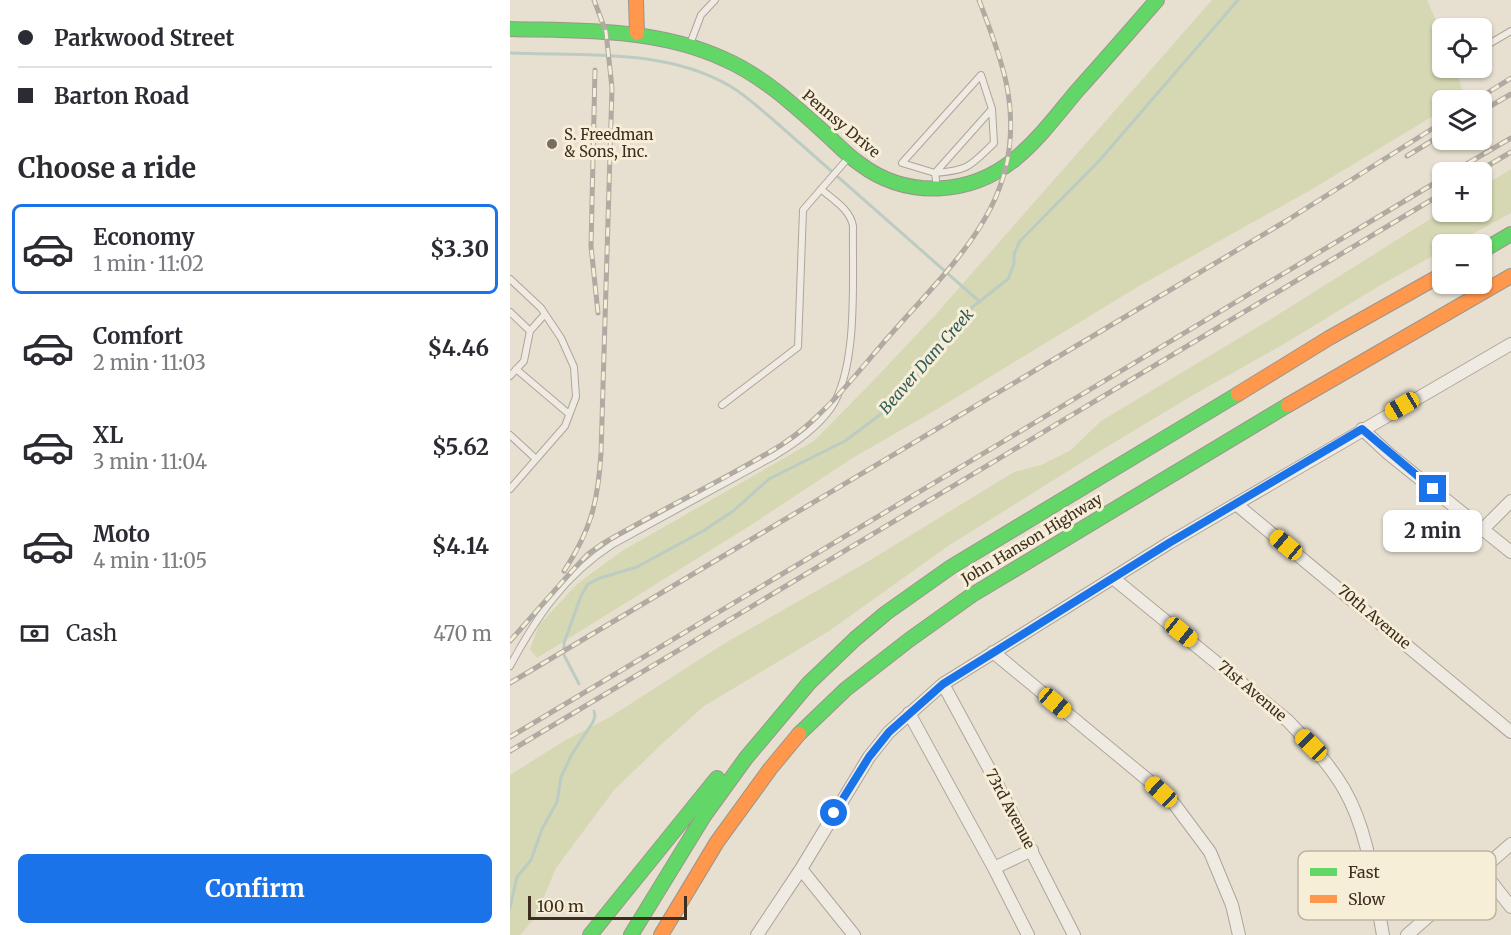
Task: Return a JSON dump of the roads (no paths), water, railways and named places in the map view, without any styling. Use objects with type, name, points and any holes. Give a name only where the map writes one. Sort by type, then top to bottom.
[{"type":"main road","points":[[636,0],[636,33]]},
{"type":"main road","name":"Pennsy Drive","points":[[510,29],[636,33],[690,45],[724,58],[760,80],[866,169],[890,181],[919,189],[937,190],[966,186],[983,180],[1014,160],[1150,5]]},
{"type":"main road","points":[[1492,245],[1511,234]]},
{"type":"main road","name":"John Hanson Highway","points":[[661,935],[717,842],[797,736],[846,689],[909,640],[972,595],[1034,556],[1253,425],[1511,276]]},
{"type":"main road","name":"John Hanson Highway","points":[[632,935],[704,818],[744,760],[825,666],[868,628],[911,594],[963,558],[1316,346],[1432,280]]},
{"type":"main road","points":[[590,935],[742,748],[800,695]]},
{"type":"street","points":[[757,935],[801,869],[869,757],[889,732],[943,684],[1236,504],[1511,344]]},
{"type":"street","points":[[1362,429],[1389,454],[1511,552]]},
{"type":"street","points":[[1483,529],[1511,501]]},
{"type":"street","name":"70th Avenue","points":[[1236,504],[1511,732]]},
{"type":"street","name":"71st Avenue","points":[[1113,578],[1288,722],[1311,745],[1344,789],[1356,816],[1365,851]]},
{"type":"street","points":[[993,652],[1175,805],[1210,852],[1232,905],[1239,935]]},
{"type":"street","name":"73rd Avenue","points":[[943,684],[1032,850],[1074,935]]},
{"type":"street","points":[[909,713],[1028,935]]},
{"type":"street","points":[[1496,857],[1511,844]]},
{"type":"street","points":[[994,868],[1032,850]]},
{"type":"street","points":[[801,869],[854,935]]},
{"type":"street","points":[[1496,888],[1511,907]]},
{"type":"street","name":"71st Avenue","points":[[1380,920],[1383,935]]},
{"type":"street","points":[[1407,935],[1424,920]]},
{"type":"lane","points":[[690,45],[702,15],[715,0]]},
{"type":"lane","points":[[1492,42],[1511,31]]},
{"type":"lane","points":[[981,75],[992,109],[994,142],[969,166],[956,171],[935,172],[902,163],[981,75]]},
{"type":"lane","points":[[937,190],[935,172],[992,109]]},
{"type":"lane","points":[[722,405],[798,347],[803,210],[850,156]]},
{"type":"lane","points":[[510,666],[535,621],[570,579],[594,558],[613,544],[774,456],[798,440],[830,409],[841,386],[849,350],[853,226],[846,210],[821,189]]},
{"type":"lane","points":[[510,279],[545,314],[561,338],[574,367],[576,397],[565,426],[510,489]]},
{"type":"lane","points":[[510,312],[530,331]]},
{"type":"lane","points":[[510,376],[524,361],[530,331],[545,314]]},
{"type":"lane","points":[[516,369],[569,414]]},
{"type":"lane","points":[[510,435],[536,459]]},
{"type":"waterway","name":"Beaver Dam Creek","points":[[579,684],[564,655],[564,643],[581,596],[588,584],[637,567],[703,531],[733,511],[769,479],[845,441],[889,408],[941,339],[966,312],[1008,279],[1014,264],[1014,254],[1020,241],[1099,161],[1238,0]]},
{"type":"waterway","points":[[510,53],[623,56],[651,60],[678,65],[730,86],[770,117],[980,302]]},
{"type":"waterway","name":"Beaver Dam Creek","points":[[510,908],[517,877],[531,860],[542,829],[557,802],[561,777],[572,754],[593,722],[594,711]]},
{"type":"railway","points":[[564,571],[581,542],[592,515],[601,453],[612,88],[606,32],[594,0]]},
{"type":"railway","points":[[510,641],[588,554],[624,531],[759,458],[797,434],[840,393],[964,250],[984,221],[998,191],[1008,158],[1011,122],[1004,72],[979,0]]},
{"type":"railway","points":[[595,70],[591,246],[598,313]]},
{"type":"railway","points":[[1492,90],[1511,78]]},
{"type":"railway","points":[[1492,105],[1511,94]]},
{"type":"railway","points":[[510,683],[1286,221],[1432,129]]},
{"type":"railway","points":[[1470,162],[1511,138]]},
{"type":"railway","points":[[1407,156],[1432,141]]},
{"type":"railway","points":[[1492,163],[1511,152]]},
{"type":"railway","points":[[510,737],[1432,185]]},
{"type":"railway","points":[[510,751],[1432,200]]},
{"type":"place","name":"S. Freedman & Sons, Inc.","points":[[552,144]]}]
